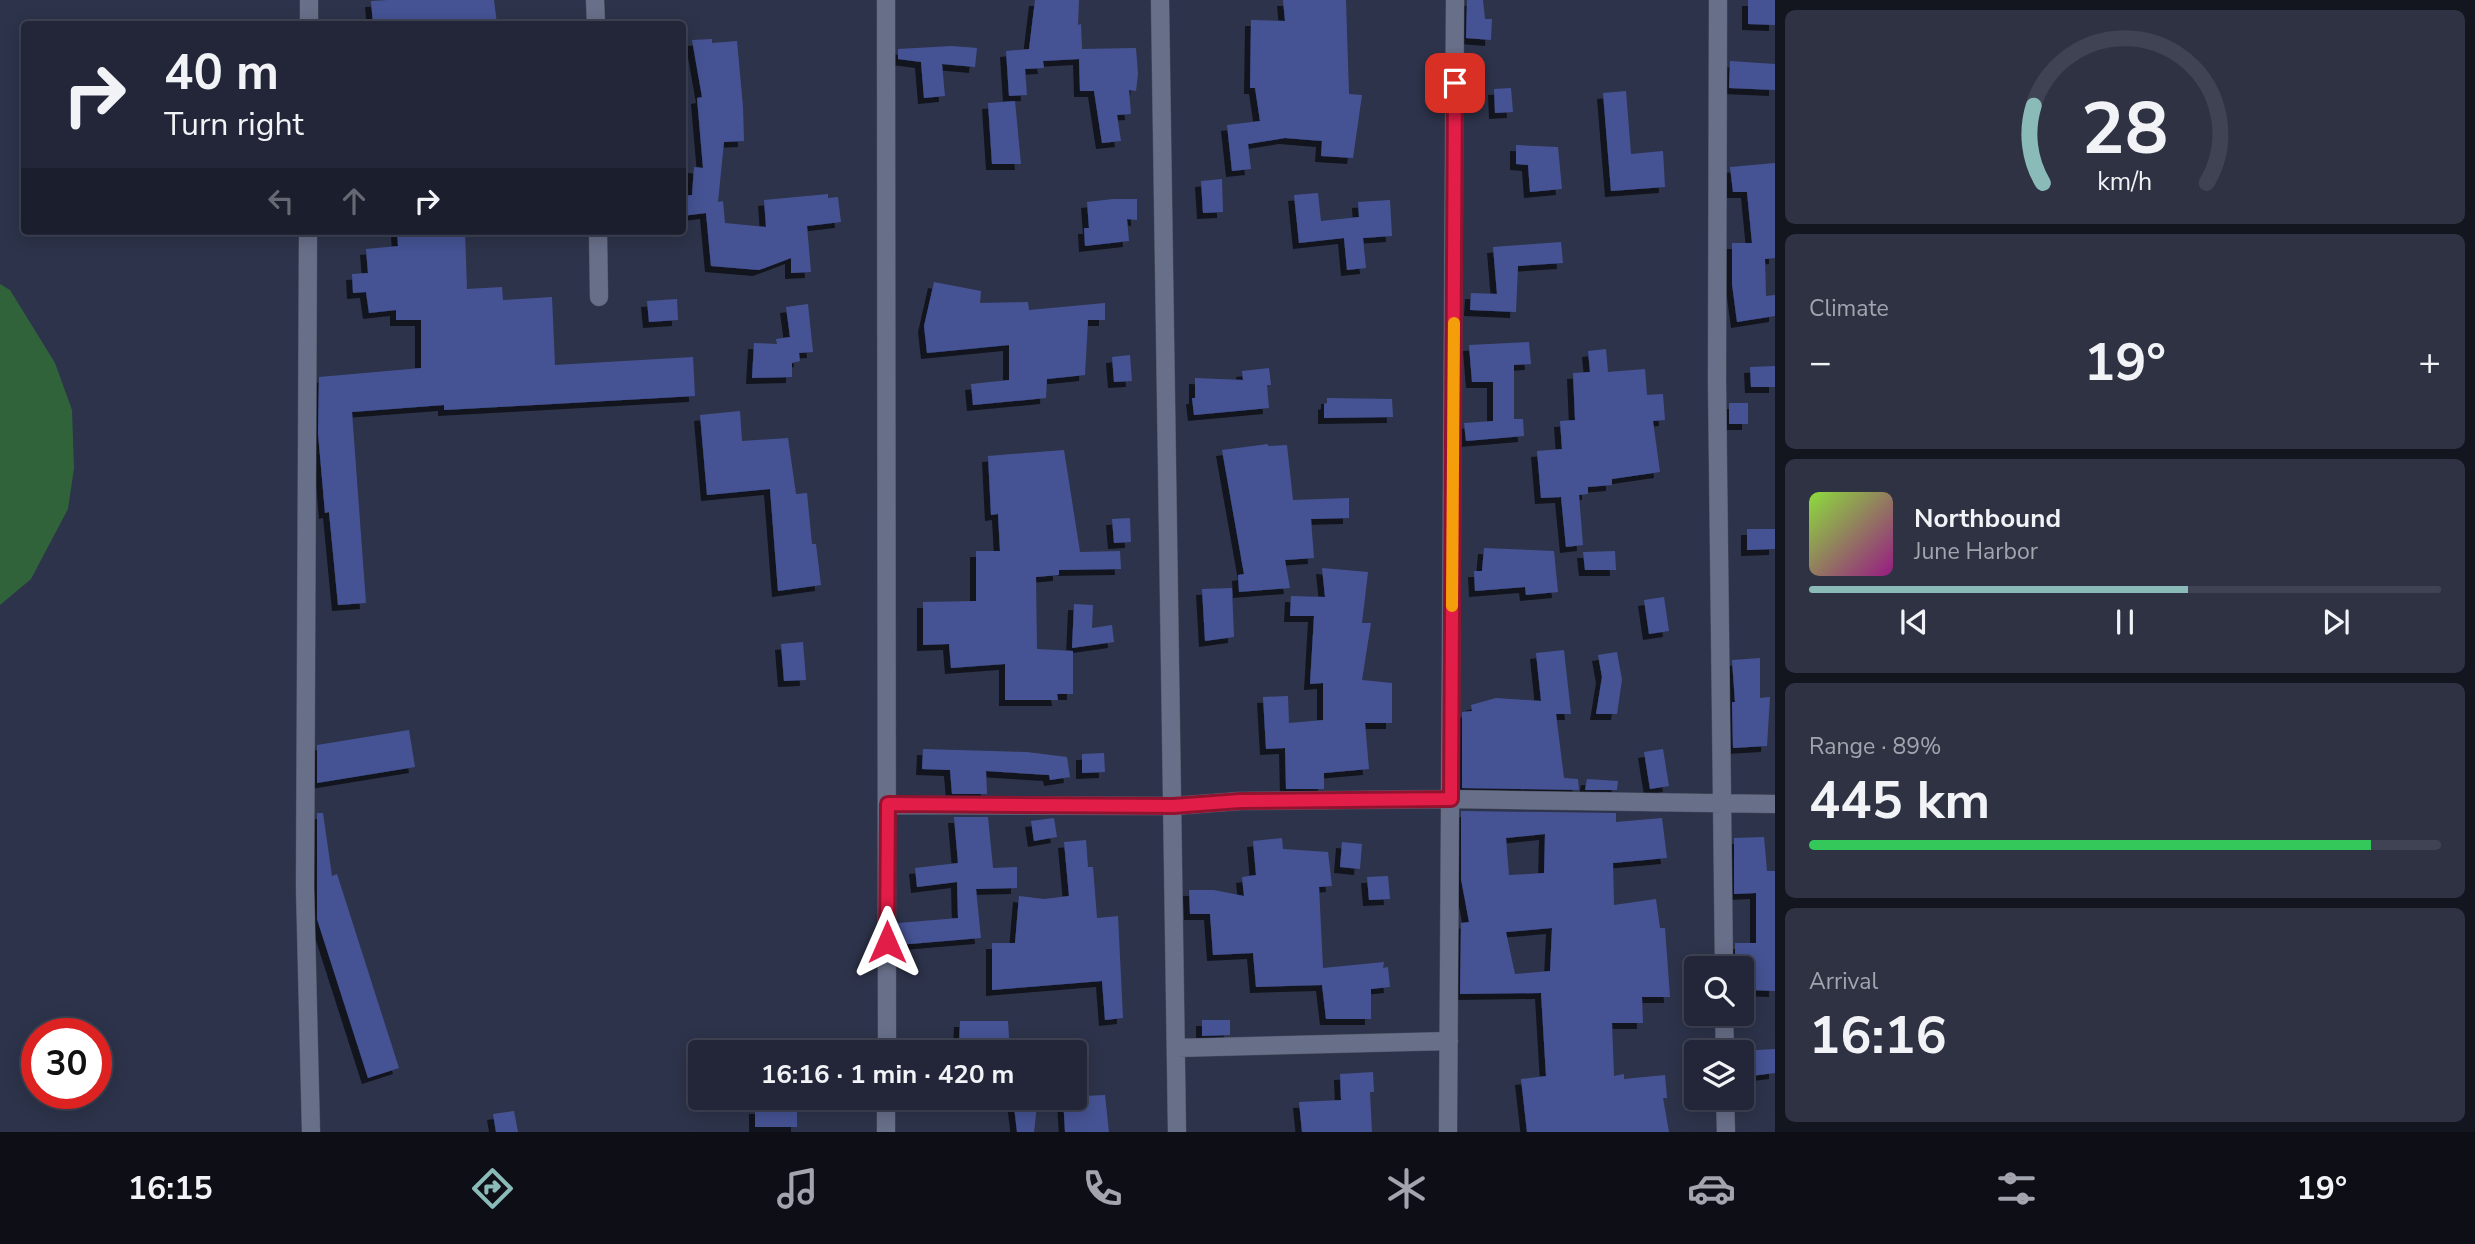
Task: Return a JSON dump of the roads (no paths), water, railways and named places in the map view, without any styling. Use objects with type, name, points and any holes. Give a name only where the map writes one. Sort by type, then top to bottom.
[{"type":"street","points":[[309,0],[309,21]]},
{"type":"street","points":[[595,0],[596,21]]},
{"type":"street","points":[[886,0],[887,1040]]},
{"type":"street","points":[[1160,0],[1177,1132]]},
{"type":"street","points":[[1448,1132],[1455,0]]},
{"type":"street","points":[[1718,0],[1717,383],[1724,956]]},
{"type":"street","points":[[308,235],[305,888],[311,1132]]},
{"type":"street","points":[[598,235],[599,298]]},
{"type":"street","points":[[888,804],[1173,806],[1240,801],[1451,799],[1775,804]]},
{"type":"street","points":[[1176,1048],[1449,1041]]},
{"type":"street","points":[[886,1110],[886,1132]]},
{"type":"street","points":[[1725,1110],[1726,1132]]}]
